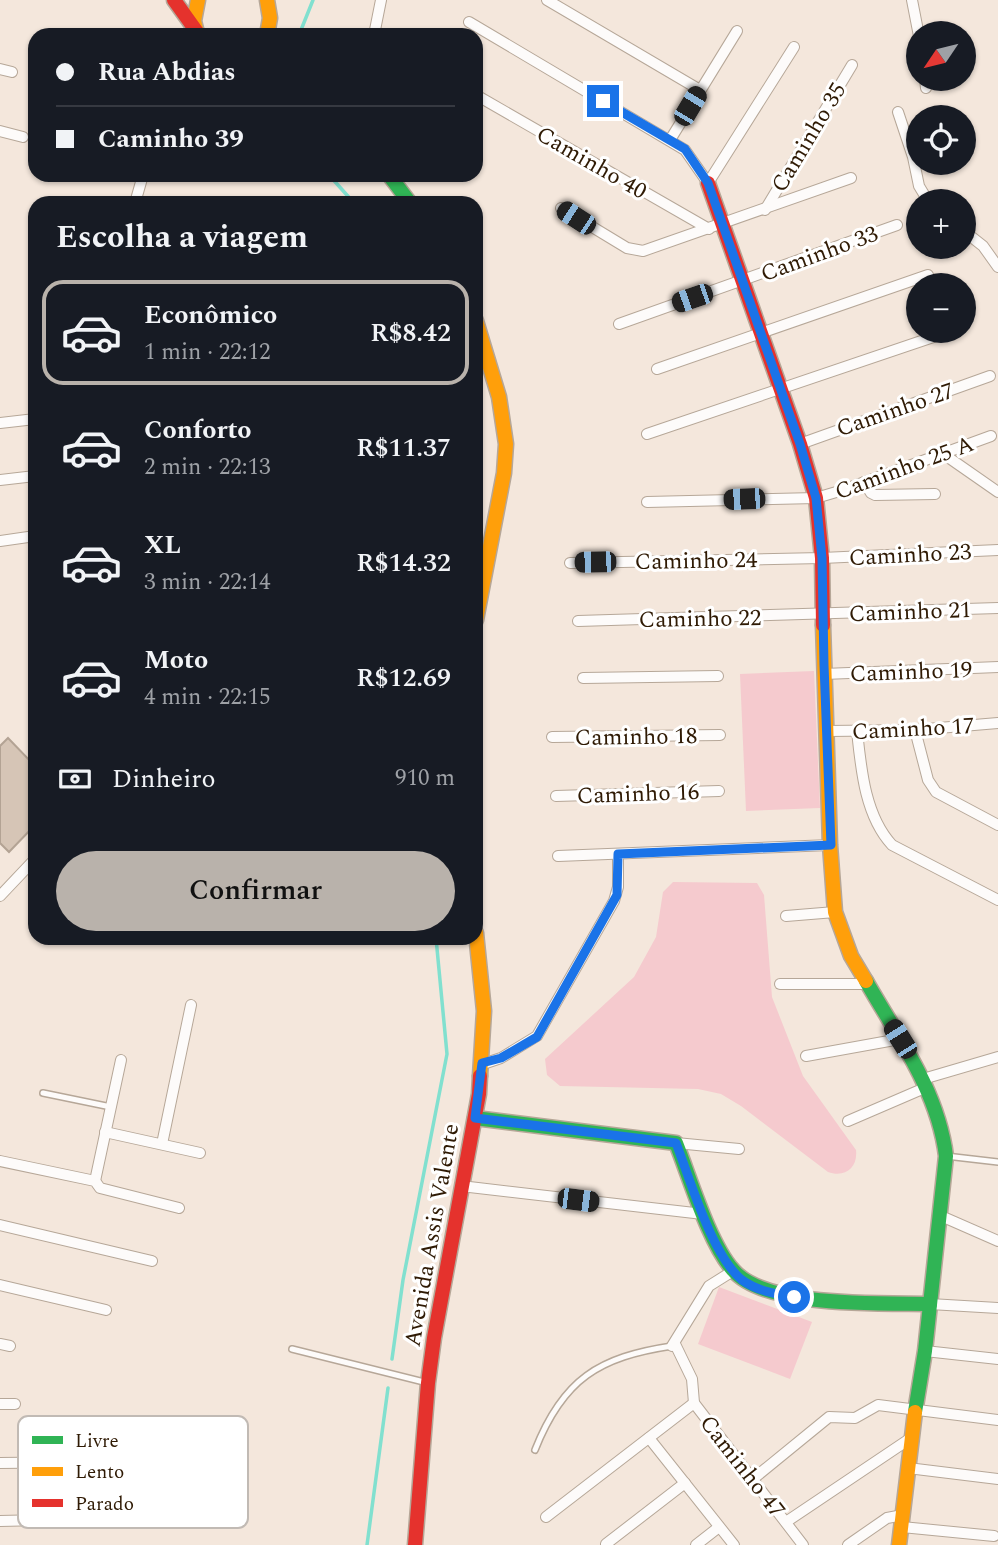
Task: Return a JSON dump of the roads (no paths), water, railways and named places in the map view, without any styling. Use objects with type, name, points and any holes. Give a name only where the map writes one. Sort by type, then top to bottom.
[{"type":"street","points":[[174,0],[194,28]]},
{"type":"street","points":[[196,28],[194,21],[198,0]]},
{"type":"street","points":[[267,0],[271,11],[271,28]]},
{"type":"street","points":[[375,28],[381,0]]},
{"type":"street","points":[[547,0],[699,90]]},
{"type":"street","points":[[912,0],[916,21]]},
{"type":"street","points":[[470,22],[480,28]]},
{"type":"street","points":[[483,30],[685,149],[708,183],[715,227],[741,281],[800,444],[816,498],[822,558],[824,674],[835,912],[850,956],[925,1083],[943,1133],[946,1156],[925,1351],[911,1438],[899,1545]]},
{"type":"street","points":[[670,140],[737,31]]},
{"type":"street","points":[[708,183],[794,47]]},
{"type":"street","name":"Caminho 35","points":[[764,210],[852,65]]},
{"type":"street","points":[[0,69],[12,72]]},
{"type":"street","name":"Caminho 40","points":[[483,99],[715,227]]},
{"type":"street","points":[[898,112],[921,189]]},
{"type":"street","points":[[0,131],[23,137]]},
{"type":"street","name":"Caminho 35","points":[[561,208],[634,250],[652,249],[852,178]]},
{"type":"street","name":"Caminho 33","points":[[619,324],[897,225]]},
{"type":"street","points":[[976,241],[998,267]]},
{"type":"street","points":[[657,369],[906,283]]},
{"type":"street","points":[[483,343],[499,397],[506,444],[504,473],[483,583]]},
{"type":"street","points":[[647,434],[915,343]]},
{"type":"street","name":"Caminho 27","points":[[800,444],[990,376]]},
{"type":"street","points":[[0,424],[28,420]]},
{"type":"street","name":"Caminho 25 A","points":[[647,502],[816,498],[991,436]]},
{"type":"street","points":[[943,453],[998,492]]},
{"type":"street","points":[[0,480],[28,477]]},
{"type":"street","points":[[864,482],[871,494],[876,495],[935,494]]},
{"type":"street","points":[[0,541],[28,537]]},
{"type":"street","name":"Caminho 23","points":[[822,558],[998,550]]},
{"type":"street","name":"Caminho 24","points":[[570,563],[822,558]]},
{"type":"street","name":"Caminho 21","points":[[822,615],[998,608]]},
{"type":"street","name":"Caminho 22","points":[[579,621],[822,615]]},
{"type":"street","name":"Caminho 19","points":[[824,674],[998,667]]},
{"type":"street","points":[[583,678],[718,676]]},
{"type":"street","name":"Caminho 17","points":[[828,732],[915,730],[998,723]]},
{"type":"street","points":[[915,730],[928,780],[936,792],[998,825]]},
{"type":"street","points":[[857,731],[863,780],[885,838],[892,845],[998,900]]},
{"type":"street","name":"Caminho 18","points":[[552,737],[720,735]]},
{"type":"street","name":"Caminho 16","points":[[556,796],[719,791]]},
{"type":"street","points":[[558,856],[831,845]]},
{"type":"street","points":[[482,1063],[501,1058],[537,1037],[617,895],[618,854]]},
{"type":"street","points":[[0,896],[28,866]]},
{"type":"street","points":[[786,916],[835,912]]},
{"type":"street","name":"Avenida Assis Valente","points":[[415,1545],[428,1383],[475,1118],[482,1063],[484,1011],[477,945]]},
{"type":"street","points":[[780,984],[866,985]]},
{"type":"street","points":[[162,1144],[191,1005]]},
{"type":"street","points":[[806,1056],[900,1039]]},
{"type":"street","points":[[848,1121],[925,1083],[998,1057]]},
{"type":"street","points":[[95,1181],[121,1059]]},
{"type":"street","points":[[475,1118],[739,1149]]},
{"type":"street","points":[[105,1132],[200,1153]]},
{"type":"street","points":[[676,1143],[719,1250],[733,1271],[755,1287],[794,1297],[998,1308]]},
{"type":"street","points":[[0,1161],[95,1181],[100,1188],[179,1208]]},
{"type":"street","points":[[461,1186],[703,1214]]},
{"type":"street","points":[[941,1216],[998,1241]]},
{"type":"street","points":[[0,1225],[152,1261]]},
{"type":"street","points":[[694,1403],[692,1378],[674,1345],[709,1286],[733,1271]]},
{"type":"street","points":[[0,1285],[106,1310]]},
{"type":"street","points":[[925,1351],[998,1359]]},
{"type":"street","name":"Caminho 47","points":[[546,1517],[694,1403],[803,1545]]},
{"type":"street","points":[[0,1404],[15,1404]]},
{"type":"street","points":[[752,1479],[829,1417],[855,1418],[878,1405],[998,1420]]},
{"type":"street","points":[[649,1438],[734,1545]]},
{"type":"street","points":[[786,1522],[911,1438]]},
{"type":"street","points":[[0,1463],[18,1463]]},
{"type":"street","points":[[908,1468],[998,1479]]},
{"type":"street","points":[[606,1544],[685,1483]]},
{"type":"street","points":[[848,1545],[887,1518],[994,1536]]},
{"type":"street","points":[[0,1521],[18,1521]]},
{"type":"street","points":[[695,1545],[719,1527]]},
{"type":"lane","points":[[43,1093],[111,1107]]},
{"type":"lane","points":[[946,1156],[998,1162]]},
{"type":"lane","points":[[534,1450],[555,1409],[587,1374],[603,1364],[646,1350],[674,1345]]},
{"type":"lane","points":[[292,1349],[428,1383]]},
{"type":"waterway","points":[[302,28],[313,0]]},
{"type":"waterway","points":[[335,182],[348,196]]},
{"type":"waterway","points":[[392,1359],[403,1280],[447,1054],[437,945]]},
{"type":"waterway","points":[[367,1545],[388,1388]]}]
